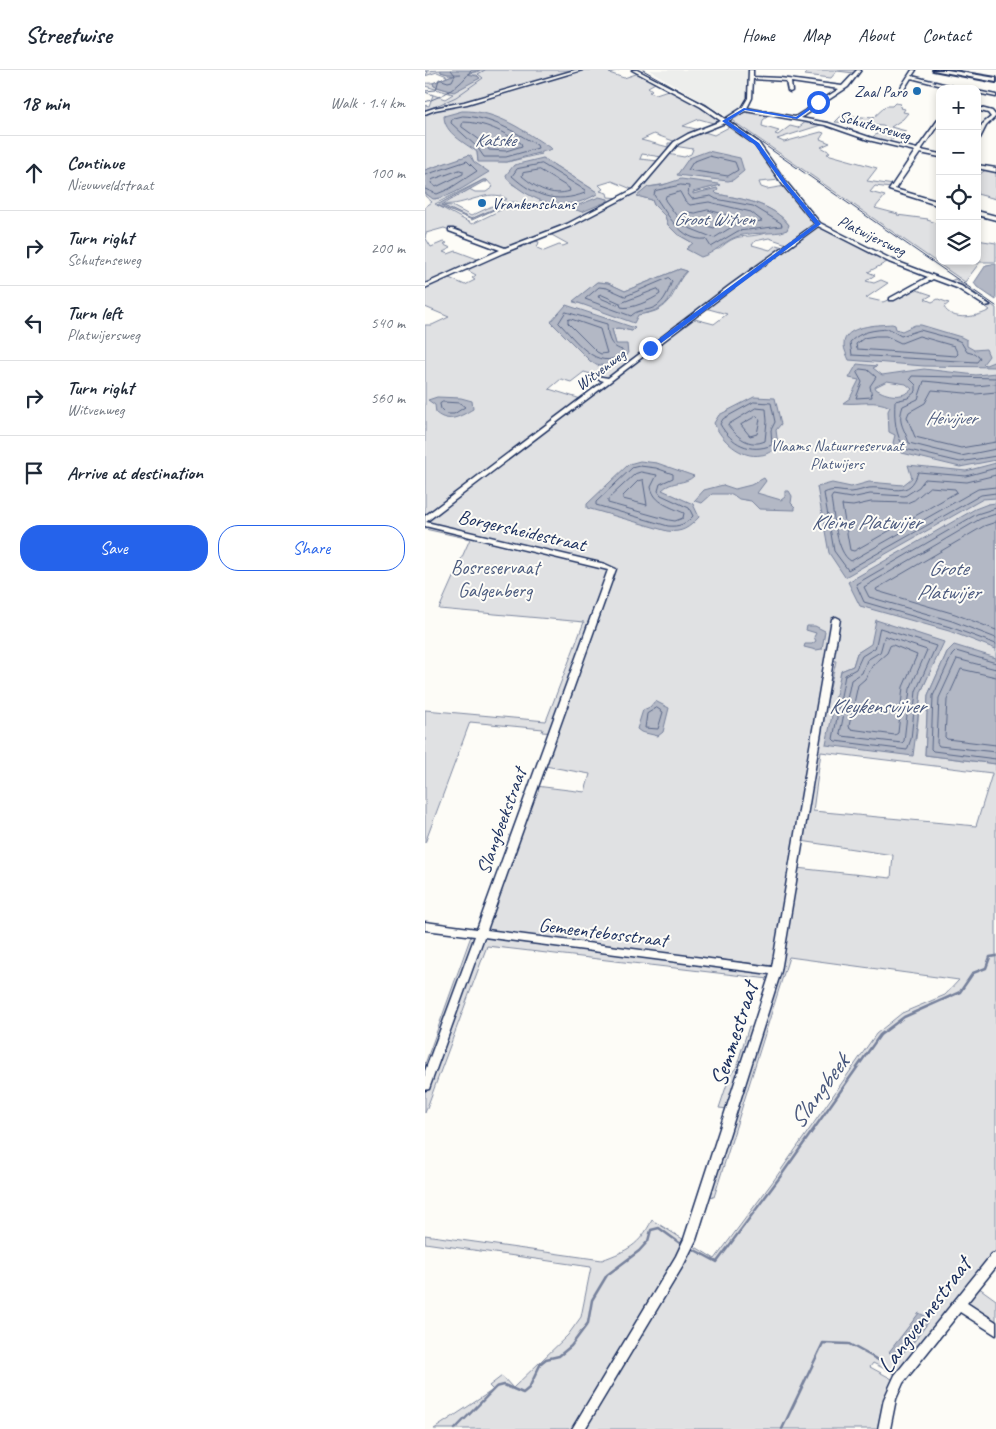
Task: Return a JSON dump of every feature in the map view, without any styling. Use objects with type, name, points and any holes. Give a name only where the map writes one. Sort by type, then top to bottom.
[{"type":"main road","points":[[936,70],[996,80]]},
{"type":"street","points":[[425,114],[434,109],[465,103],[580,70]]},
{"type":"street","name":"Platwijersweg","points":[[633,70],[690,99],[757,144],[785,184],[818,224],[891,261],[959,287],[987,305]]},
{"type":"street","points":[[425,286],[505,250],[569,225],[632,193],[676,142],[725,121],[744,109],[750,98],[751,70]]},
{"type":"street","points":[[797,118],[843,88],[859,70]]},
{"type":"street","points":[[901,90],[914,70]]},
{"type":"street","points":[[911,77],[944,85]]},
{"type":"street","points":[[751,78],[789,80],[843,88]]},
{"type":"street","points":[[789,80],[790,91]]},
{"type":"street","points":[[981,93],[996,96]]},
{"type":"street","name":"Schutenseweg","points":[[744,109],[831,125],[863,137],[936,155]]},
{"type":"street","points":[[981,109],[990,112],[994,117],[984,125],[981,131]]},
{"type":"street","points":[[936,124],[892,191],[936,203]]},
{"type":"street","points":[[981,167],[996,170]]},
{"type":"street","points":[[981,214],[996,218]]},
{"type":"street","name":"Witvenweg","points":[[425,522],[731,287],[818,224]]},
{"type":"street","points":[[451,230],[505,250]]},
{"type":"street","points":[[892,299],[933,277]]},
{"type":"street","points":[[592,376],[609,380]]},
{"type":"street","name":"Borgersheidestraat","points":[[425,522],[612,569]]},
{"type":"street","name":"Slangbeekstraat","points":[[425,1086],[612,569]]},
{"type":"street","name":"Semmestraat","points":[[578,1429],[690,1240],[776,971],[836,619]]},
{"type":"street","name":"Gemeentebosstraat","points":[[425,926],[776,971]]},
{"type":"street","name":"Langvennestraat","points":[[884,1429],[890,1399],[899,1380],[996,1258]]},
{"type":"street","points":[[959,1305],[996,1329]]},
{"type":"shaded area","points":[[649,70],[749,70],[748,97],[743,108],[728,117]]},
{"type":"green space","points":[[441,70],[441,72],[448,74],[477,72],[480,70],[577,70],[505,93],[583,70],[619,70],[609,73],[624,78],[639,73],[657,82],[648,87],[652,90],[649,92],[656,94],[671,89],[722,121],[717,124],[699,119],[683,126],[700,130],[676,142],[654,134],[641,140],[668,147],[668,143],[673,143],[662,157],[642,154],[640,159],[658,161],[634,190],[612,181],[599,185],[603,189],[600,191],[607,193],[608,197],[620,198],[564,226],[505,249],[444,228],[426,233],[425,237],[425,207],[432,202],[425,196],[425,193],[435,199],[451,194],[474,162],[471,155],[425,170],[425,115],[432,111],[425,112],[425,105],[429,106],[433,95],[425,92],[445,99],[453,94],[425,86],[425,83],[435,82],[433,83],[434,86],[451,91],[480,78],[477,75],[466,75],[450,76],[443,79],[447,76],[437,72],[425,76],[428,72],[425,71]],"holes":[[[477,152],[541,154],[507,162],[478,161]],[[543,158],[597,192],[594,196],[558,206],[541,201],[512,184]],[[483,180],[487,180],[493,187],[486,192],[475,192],[469,189],[444,204],[460,203],[492,195],[507,199],[471,216],[452,206],[441,205],[471,219],[509,202],[517,202],[472,224],[435,204]]]},
{"type":"green space","points":[[809,70],[857,70],[854,73],[837,71],[831,78],[805,75]]},
{"type":"green space","points":[[895,103],[901,104],[899,106],[905,109],[903,112],[908,113],[891,127],[906,131],[887,142],[871,138],[886,128],[883,126],[835,122],[842,115],[873,118],[886,106],[892,106]]},
{"type":"green space","points":[[744,110],[771,114],[763,120],[762,126],[779,131],[775,134],[778,135],[790,126],[798,128],[807,121],[824,124],[777,139],[784,142],[821,132],[824,133],[820,139],[830,143],[821,147],[830,152],[827,154],[877,168],[867,181],[894,185],[891,188],[875,186],[870,192],[885,196],[875,208],[897,215],[928,219],[936,223],[936,262],[730,119]]},
{"type":"green space","points":[[731,126],[757,146],[780,180],[759,182],[761,187],[767,189],[785,186],[816,224],[787,244],[769,238],[755,241],[752,245],[770,250],[776,245],[784,247],[608,379],[584,372],[571,382],[561,379],[549,389],[581,399],[552,422],[556,423],[691,318],[714,324],[727,314],[705,308],[817,226],[889,261],[868,272],[875,275],[866,281],[874,283],[881,280],[888,283],[866,298],[883,302],[914,289],[932,295],[925,299],[932,302],[938,299],[949,303],[944,307],[953,315],[965,317],[979,315],[990,310],[986,307],[989,306],[959,285],[948,282],[955,279],[996,308],[996,660],[950,649],[947,652],[928,695],[925,755],[996,764],[996,1250],[898,1372],[895,1374],[873,1363],[870,1367],[894,1380],[880,1429],[434,1429],[493,1390],[489,1386],[502,1376],[513,1388],[568,1335],[581,1317],[591,1267],[425,1243],[425,1235],[602,1260],[632,1246],[642,1236],[652,1220],[715,1259],[774,1180],[876,1034],[902,1013],[945,995],[959,980],[789,957],[714,1197],[703,1194],[728,1109],[719,1108],[730,1075],[736,1068],[749,1026],[755,1028],[769,979],[487,946],[425,1113],[425,1064],[471,936],[770,974],[773,966],[483,931],[536,786],[585,792],[590,774],[545,766],[555,733],[542,732],[543,729],[470,722],[425,843],[425,710],[546,721],[584,622],[439,609],[470,539],[425,529],[427,521],[425,517],[425,325],[432,325],[449,317],[425,307],[425,287],[447,277],[465,285],[475,280],[472,278],[476,275],[465,269],[533,240],[539,242],[537,248],[544,251],[559,245],[568,244],[548,233],[573,224],[639,190],[668,154],[684,157],[691,154],[693,149],[674,146],[677,143],[701,131],[714,135]],"holes":[[[672,183],[720,185],[693,192],[692,195],[717,189],[715,192],[717,194],[746,200],[765,207],[789,225],[762,234],[735,238],[719,249],[686,249],[693,243],[677,234],[668,225],[665,216],[654,205],[652,200],[638,196],[648,187]],[[680,269],[686,271],[669,301],[660,309],[649,313],[637,314],[610,311],[573,302],[597,282],[608,283],[625,291]],[[551,321],[635,328],[632,331],[618,328],[612,329],[616,344],[598,366],[590,361]],[[871,645],[941,647],[921,692],[916,739],[841,671],[853,666],[857,653]],[[825,658],[836,661],[816,751],[801,841],[893,855],[891,878],[796,868],[807,765]],[[821,752],[992,773],[976,826],[813,811]]]},
{"type":"green space","points":[[987,169],[996,171],[996,199],[981,195],[981,173]]},
{"type":"green space","points":[[425,237],[431,247],[443,242],[447,243],[444,245],[451,248],[443,252],[448,254],[456,251],[480,260],[425,285]]},
{"type":"green space","points":[[981,241],[996,243],[996,262],[981,262]]},
{"type":"green space","points":[[940,265],[978,265],[965,282]]},
{"type":"green space","points":[[978,1287],[996,1300],[996,1324],[968,1307],[967,1301]]},
{"type":"water","points":[[441,70],[480,70],[467,74],[480,78],[454,92],[434,86],[433,83],[461,74],[448,74],[441,72]]},
{"type":"water","name":"Katske","points":[[462,111],[487,114],[510,123],[552,149],[507,162],[478,162],[477,152],[456,137],[447,128],[445,122],[444,116]]},
{"type":"water","points":[[708,151],[740,158],[744,171],[733,180],[728,181],[677,175],[689,158]]},
{"type":"water","points":[[469,155],[474,162],[489,172],[448,196],[433,199],[425,193],[425,170]]},
{"type":"water","points":[[543,158],[597,192],[597,194],[573,203],[550,203],[528,194],[507,179],[506,175],[514,165]]},
{"type":"water","name":"Groot Witven","points":[[681,179],[719,184],[721,185],[693,192],[693,194],[717,188],[718,190],[715,192],[717,194],[756,203],[774,212],[789,225],[787,230],[741,235],[701,257],[686,249],[693,243],[677,234],[668,225],[665,216],[654,205],[652,200],[637,196],[648,187],[663,185]]},
{"type":"water","points":[[483,180],[487,180],[487,182],[483,182],[442,205],[471,219],[511,202],[472,220],[437,205]]},
{"type":"water","points":[[599,197],[608,199],[608,201],[582,212],[571,208]]},
{"type":"water","points":[[996,264],[996,300],[974,283],[986,265]]},
{"type":"water","points":[[680,269],[687,271],[665,304],[659,309],[638,315],[634,323],[573,301],[597,282],[608,283],[625,291]]},
{"type":"water","points":[[566,305],[635,328],[632,331],[618,328],[612,329],[616,344],[627,344],[628,354],[620,361],[611,365],[600,365],[590,361],[551,322]]},
{"type":"water","points":[[895,325],[896,329],[902,331],[915,325],[921,325],[961,337],[967,340],[967,346],[974,350],[986,349],[989,356],[983,364],[986,365],[996,361],[996,367],[924,366],[849,360],[844,345],[845,338],[849,333],[863,327]]},
{"type":"water","name":"Heivijver","points":[[857,364],[877,366],[873,368],[882,375],[924,369],[976,375],[996,373],[996,460],[960,467],[902,453],[893,443],[895,435],[889,432],[888,411],[890,407],[879,403],[843,403],[850,398],[859,380],[849,378]],"holes":[[[887,381],[906,384],[912,389],[899,395],[885,393],[875,387]]]},
{"type":"water","points":[[437,397],[461,398],[472,401],[473,409],[455,418],[446,418],[436,413],[435,405],[428,400]]},
{"type":"water","points":[[754,397],[775,398],[781,424],[776,430],[778,445],[776,449],[763,455],[746,454],[739,451],[721,436],[714,423],[719,415]]},
{"type":"water","points":[[640,461],[657,463],[694,476],[687,481],[670,485],[662,490],[693,504],[699,517],[692,524],[685,529],[667,531],[587,508],[587,504],[629,464]]},
{"type":"water","name":"Kleine Platwijer","points":[[996,463],[996,498],[983,499],[845,577],[829,553],[817,487],[832,483],[851,487],[869,482],[903,485],[912,478],[908,465],[966,471]]},
{"type":"water","points":[[764,478],[766,481],[757,493],[781,500],[785,497],[785,491],[789,491],[792,496],[791,503],[795,510],[759,509],[751,501],[739,499],[732,494],[712,494],[702,503],[694,501],[704,490],[723,485],[735,489],[751,485]]},
{"type":"water","name":"Grote Platwijer","points":[[996,503],[996,649],[949,631],[860,606],[848,582],[975,509]]},
{"type":"water","name":"Kleykensvijver","points":[[876,620],[944,642],[921,692],[913,756],[826,745],[841,671],[853,666],[857,653],[871,644]]},
{"type":"water","points":[[807,626],[815,626],[825,631],[822,649],[816,650],[804,647],[805,644],[812,644],[816,641],[814,637],[816,633],[806,630]]},
{"type":"water","name":"Kleykensvijver","points":[[954,645],[996,658],[996,764],[925,755],[928,695],[947,652]]},
{"type":"water","points":[[655,701],[669,708],[663,732],[658,736],[641,732],[637,729],[643,710],[650,707]]},
{"type":"water","points":[[919,1313],[927,1317],[928,1323],[908,1348],[897,1355],[892,1355],[889,1352]]},
{"type":"waterway","points":[[425,111],[456,97],[483,78],[478,74],[485,70]]},
{"type":"waterway","name":"Slangbeek","points":[[691,1248],[717,1262],[780,1177],[880,1035],[904,1017],[960,992],[973,973],[986,968],[990,957],[996,956]]},
{"type":"waterway","name":"Slangbeek","points":[[455,1429],[496,1387],[504,1385],[523,1393],[529,1388],[541,1363],[546,1359],[559,1356],[571,1346],[588,1323],[592,1300],[607,1275],[639,1251],[648,1241],[651,1230],[659,1228],[681,1244]]},
{"type":"waterway","points":[[782,1429],[823,1343],[849,1344],[880,1361]]},
{"type":"railway","points":[[643,70],[714,110],[996,306]]},
{"type":"place","name":"Zaal Paro","points":[[917,91]]},
{"type":"place","name":"Vrankenschans","points":[[482,203]]},
{"type":"route","points":[[650,348],[818,224],[785,184],[757,144],[725,121],[744,109],[797,118],[818,102]]},
{"type":"park label","name":"Vlaams Natuurreservaat Platwijers","points":[[837,454]]},
{"type":"park label","name":"Bosreservaat Galgenberg","points":[[495,578]]}]
